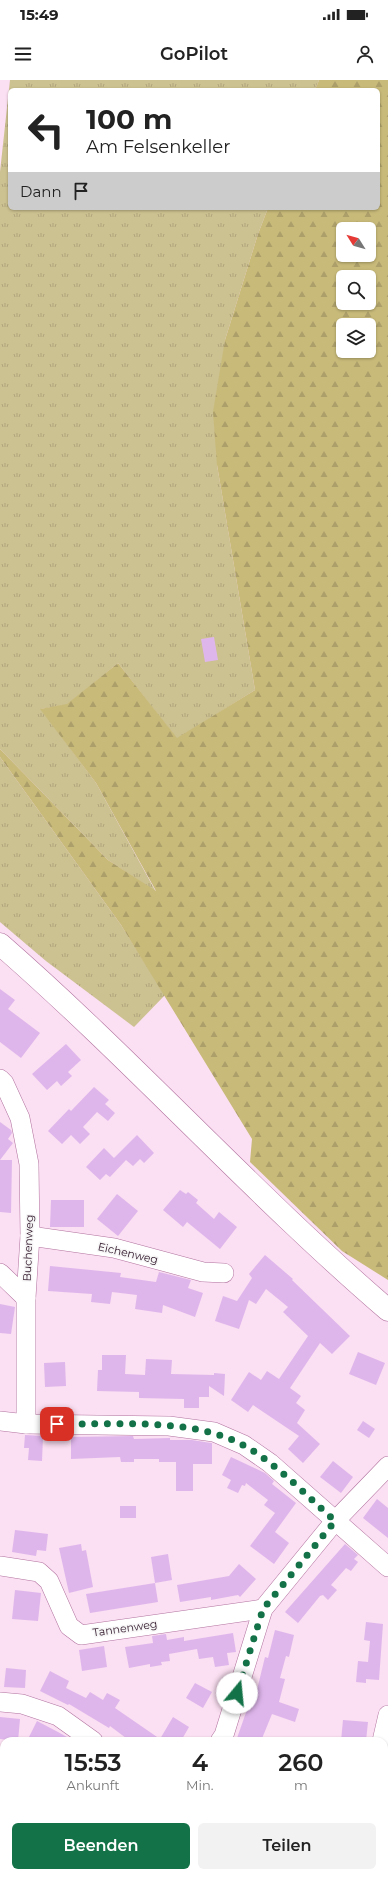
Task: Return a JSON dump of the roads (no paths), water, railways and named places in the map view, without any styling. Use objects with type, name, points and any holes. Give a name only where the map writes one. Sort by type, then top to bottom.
[{"type":"main road","points":[[0,944],[81,1017],[297,1229],[388,1310]]},
{"type":"street","name":"Buchenweg","points":[[0,1079],[4,1083],[20,1118],[29,1164],[30,1236],[26,1298],[26,1424]]},
{"type":"street","name":"Eichenweg","points":[[30,1236],[114,1248],[203,1272],[224,1274]]},
{"type":"street","points":[[0,1273],[26,1298]]},
{"type":"street","points":[[0,1421],[26,1424],[169,1426],[214,1432],[244,1445],[270,1463],[388,1567]]},
{"type":"street","points":[[223,1737],[263,1609],[335,1521],[388,1466]]},
{"type":"street","name":"Tannenweg","points":[[0,1566],[39,1572],[49,1580],[69,1626],[81,1635],[263,1609]]},
{"type":"street","points":[[0,1702],[22,1704],[58,1716],[87,1737]]}]
